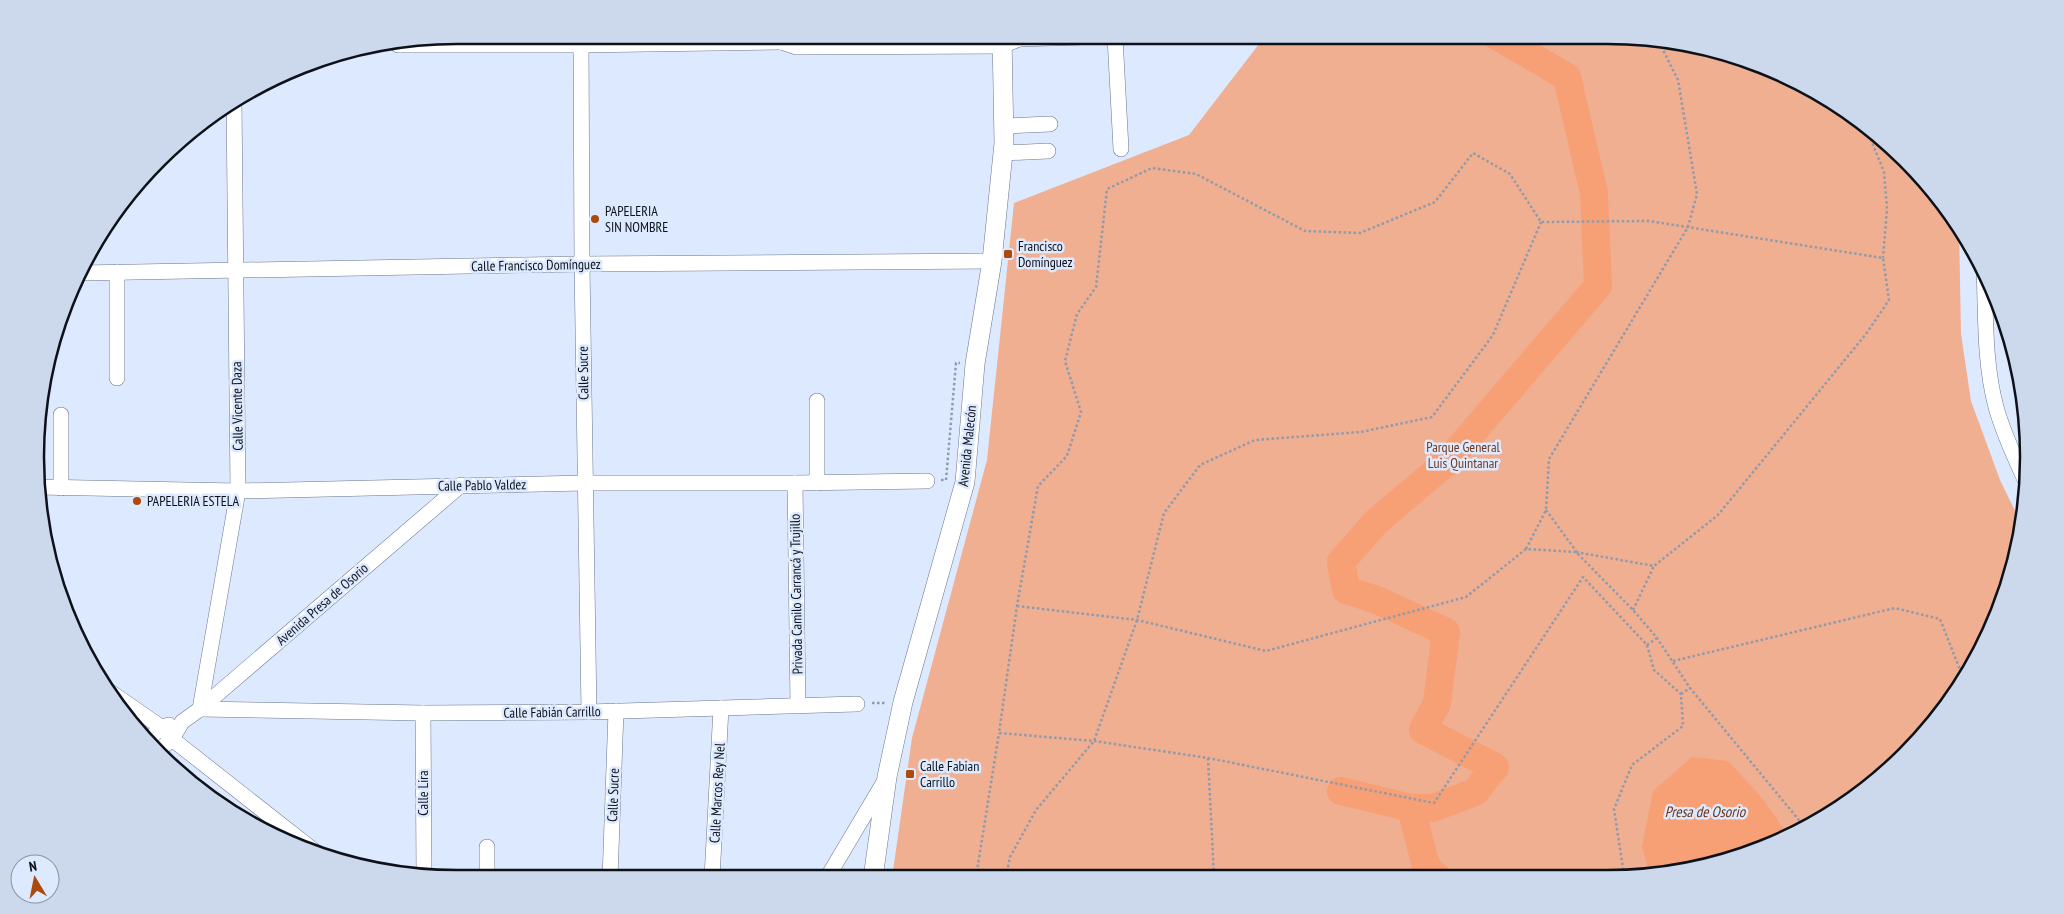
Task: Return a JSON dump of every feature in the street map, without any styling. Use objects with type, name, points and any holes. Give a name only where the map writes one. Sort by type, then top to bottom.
[{"type":"main road","name":"Avenida Malecón","points":[[874,870],[887,777],[903,702],[965,482],[975,364],[992,260],[1003,153],[1006,44]]},
{"type":"street","name":"Calle Sucre","points":[[581,44],[588,712]]},
{"type":"street","points":[[1115,44],[1120,149]]},
{"type":"street","name":"Calle Vicente Daza","points":[[200,709],[238,491],[234,109]]},
{"type":"street","points":[[1004,126],[1050,124]]},
{"type":"street","points":[[1003,153],[1048,151]]},
{"type":"street","name":"Calle Francisco Domínguez","points":[[87,273],[582,264],[992,260]]},
{"type":"street","points":[[117,272],[117,378]]},
{"type":"street","points":[[1985,289],[1989,376],[1996,408],[2020,468]]},
{"type":"street","points":[[817,401],[817,483]]},
{"type":"street","points":[[61,415],[61,488]]},
{"type":"street","name":"Calle Pablo Valdez","points":[[45,487],[238,491],[585,483],[795,484],[927,481]]},
{"type":"street","name":"Privada Camilo Carrancá y Trujillo","points":[[795,484],[798,705]]},
{"type":"street","name":"Avenida Presa de Osorio","points":[[163,747],[172,738],[182,722],[200,709],[461,485]]},
{"type":"street","points":[[123,701],[161,727],[172,738],[300,839]]},
{"type":"street","name":"Calle Fabián Carrillo","points":[[200,709],[423,713],[588,712],[857,704]]},
{"type":"street","name":"Calle Marcos Rey Nel","points":[[712,870],[721,708]]},
{"type":"street","name":"Calle Sucre","points":[[610,870],[616,711]]},
{"type":"street","name":"Calle Lira","points":[[423,713],[424,869]]},
{"type":"street","name":"Avenida Presa de Osorio","points":[[161,727],[182,722]]},
{"type":"street","points":[[153,736],[161,727]]},
{"type":"street","points":[[833,870],[887,777]]},
{"type":"street","points":[[487,847],[487,870]]},
{"type":"path","points":[[1017,606],[1137,620],[1266,651],[1466,597],[1526,549],[1546,510],[1549,460],[1688,227],[1697,194],[1678,80],[1662,47]]},
{"type":"path","points":[[1633,610],[1654,566],[1718,514],[1866,334],[1889,300],[1883,258],[1887,209],[1884,172],[1871,139]]},
{"type":"path","points":[[977,870],[1017,606],[1038,486],[1067,456],[1081,412],[1064,361],[1077,314],[1096,288],[1107,189],[1152,168],[1196,174],[1305,231],[1360,233],[1435,202],[1473,153],[1510,174],[1541,222]]},
{"type":"path","points":[[1541,222],[1649,221],[1883,258]]},
{"type":"path","points":[[1007,870],[1010,857],[1036,810],[1094,741],[1137,620],[1164,514],[1200,465],[1255,440],[1361,432],[1432,417],[1493,335],[1541,222]]},
{"type":"path","points":[[927,481],[946,480],[956,363],[975,364]]},
{"type":"path","points":[[1546,510],[1576,552],[1633,610],[1657,638],[1690,688],[1801,822]]},
{"type":"path","points":[[1526,549],[1576,552],[1654,566]]},
{"type":"path","points":[[999,733],[1094,741],[1208,758],[1434,803],[1582,577],[1646,644],[1654,670],[1681,694],[1684,726],[1632,766],[1614,809],[1623,869]]},
{"type":"path","points":[[1673,661],[1895,608],[1940,619],[1961,671]]},
{"type":"path","points":[[1646,644],[1657,638]]},
{"type":"path","points":[[1681,694],[1690,688]]},
{"type":"path","points":[[857,704],[903,702]]},
{"type":"path","points":[[1208,758],[1214,870]]},
{"type":"green space","name":"Parque General Luis Quintanar","points":[[1259,44],[1607,44],[1661,47],[1714,58],[1765,75],[1814,99],[1859,129],[1918,185],[1935,205],[1959,241],[1961,334],[1971,401],[2000,480],[2016,514],[2006,564],[1989,615],[1965,664],[1935,709],[1879,768],[1837,801],[1814,815],[1790,828],[1740,848],[1714,856],[1661,867],[1607,870],[893,870],[912,738],[987,460],[1014,203],[1189,135]]},
{"type":"water","name":"Presa de Osorio","points":[[1692,757],[1728,761],[1762,798],[1785,830],[1714,856],[1648,868],[1642,847],[1653,791]]},
{"type":"waterway","points":[[1411,808],[1433,808],[1475,792],[1495,767],[1423,730],[1437,703],[1446,632],[1377,600],[1346,590],[1341,562],[1376,522],[1448,461],[1598,286],[1594,193],[1567,77],[1510,44]]},
{"type":"waterway","points":[[1341,791],[1411,808],[1426,866],[1430,870]]},
{"type":"place","name":"PAPELERIA SIN NOMBRE","points":[[595,219]]},
{"type":"place","name":"Francisco Domínguez","points":[[1008,254]]},
{"type":"place","name":"PAPELERIA ESTELA","points":[[137,501]]},
{"type":"place","name":"Calle Fabian Carrillo","points":[[910,774]]}]
